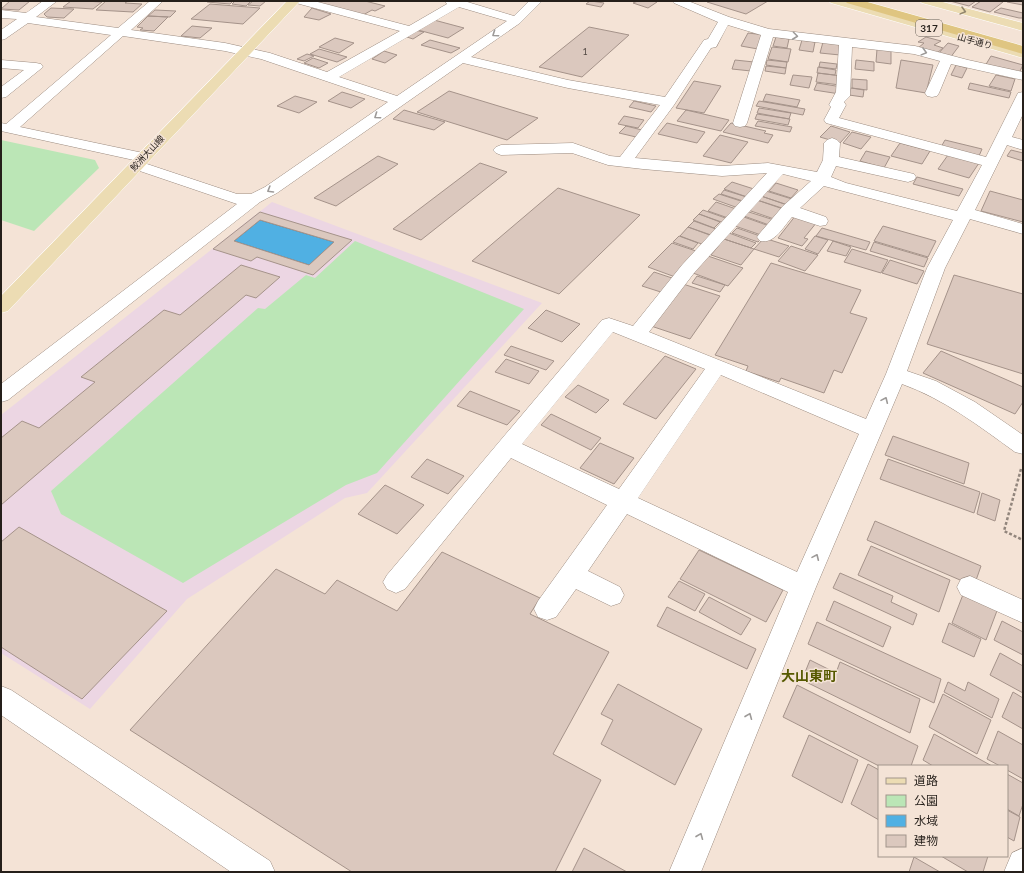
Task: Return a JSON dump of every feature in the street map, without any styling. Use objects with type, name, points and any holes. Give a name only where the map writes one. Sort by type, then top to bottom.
[{"type":"highway","points":[[851,1],[1023,49]]},
{"type":"highway","points":[[858,1],[1023,49]]},
{"type":"highway","points":[[890,1],[1023,37]]},
{"type":"main road","name":"鮫洲大山線","points":[[1,307],[294,1]]},
{"type":"main road","name":"山手通り","points":[[835,1],[1023,54]]},
{"type":"main road","name":"317","points":[[926,1],[1023,27]]},
{"type":"street","points":[[1,36],[51,1]]},
{"type":"street","points":[[6,128],[157,1]]},
{"type":"street","points":[[300,1],[410,30]]},
{"type":"street","points":[[1,395],[254,199],[271,190],[516,20],[536,1]]},
{"type":"street","points":[[678,1],[725,20],[768,33],[915,50],[947,59],[1023,76]]},
{"type":"street","points":[[327,78],[410,30],[454,2],[516,20]]},
{"type":"street","points":[[1,14],[245,51],[265,56],[398,102]]},
{"type":"street","points":[[624,162],[669,102],[708,43],[712,44],[725,20]]},
{"type":"street","points":[[740,123],[768,33]]},
{"type":"street","points":[[846,42],[843,96],[841,95],[836,105],[839,105],[831,120],[990,163]]},
{"type":"street","points":[[460,58],[568,84],[669,102]]},
{"type":"street","points":[[932,93],[947,59]]},
{"type":"street","points":[[1,64],[36,67],[1,94]]},
{"type":"street","points":[[685,872],[803,587],[871,430],[901,376],[936,268],[990,163],[1013,142],[1021,108]]},
{"type":"street","points":[[6,128],[140,161],[235,199],[254,199]]},
{"type":"street","points":[[766,237],[788,210],[822,179],[831,160],[832,143]]},
{"type":"street","points":[[500,150],[573,148],[608,160],[624,162],[722,171],[768,168],[778,169],[810,175],[840,186],[1023,229]]},
{"type":"street","points":[[831,160],[908,177]]},
{"type":"street","points":[[636,335],[688,270],[778,169]]},
{"type":"street","points":[[788,210],[820,221]]},
{"type":"street","points":[[396,582],[609,324],[717,366],[871,430]]},
{"type":"street","points":[[547,609],[717,366]]},
{"type":"street","points":[[901,376],[929,386],[966,407],[1023,446]]},
{"type":"street","points":[[508,446],[803,587]]},
{"type":"street","points":[[571,574],[611,595]]},
{"type":"street","points":[[970,587],[1023,612]]},
{"type":"street","points":[[1,699],[259,872]]},
{"type":"street","points":[[1020,872],[1023,864]]},
{"type":"path","points":[[1023,464],[1018,474],[1004,531],[1023,540]]},
{"type":"shaded area","points":[[272,202],[542,303],[367,493],[345,498],[187,599],[90,709],[1,653],[1,415]]},
{"type":"green space","points":[[1,140],[95,160],[99,168],[34,231],[1,220]]},
{"type":"green space","points":[[355,241],[524,309],[377,473],[346,485],[183,583],[61,514],[51,491],[258,308],[265,309],[306,275],[315,278]]},
{"type":"water","points":[[260,220],[334,242],[309,265],[234,241]]},
{"type":"building","points":[[10,1],[30,1],[19,10],[1,9]]},
{"type":"building","points":[[71,1],[102,2],[93,9],[63,7]]},
{"type":"building","points":[[106,1],[128,1],[125,3],[142,4],[133,12],[96,10]]},
{"type":"building","points":[[233,1],[230,4],[207,2]]},
{"type":"building","points":[[235,1],[251,1],[246,6],[232,4]]},
{"type":"building","points":[[253,1],[266,1],[260,6],[248,5]]},
{"type":"building","points":[[321,1],[365,1],[385,6],[375,11],[372,10],[363,15],[316,4]]},
{"type":"building","points":[[590,1],[604,3],[601,7],[586,4]]},
{"type":"building","points":[[638,1],[657,2],[648,8],[633,3]]},
{"type":"building","points":[[768,1],[746,14],[707,2]]},
{"type":"building","points":[[950,1],[976,1],[969,6]]},
{"type":"building","points":[[981,1],[1003,2],[990,12],[972,7]]},
{"type":"building","points":[[1023,1],[1023,5],[1007,2]]},
{"type":"building","points":[[210,4],[260,8],[243,24],[191,19]]},
{"type":"building","points":[[51,8],[74,9],[64,18],[47,17],[44,14]]},
{"type":"building","points":[[312,8],[331,14],[319,20],[304,17]]},
{"type":"building","points":[[1001,8],[1023,13],[1023,18],[994,12]]},
{"type":"building","points":[[155,10],[176,11],[170,17],[148,16]]},
{"type":"building","points":[[148,16],[168,17],[154,31],[140,30],[143,28],[137,27]]},
{"type":"building","points":[[434,20],[464,28],[448,38],[418,30]]},
{"type":"building","points":[[192,26],[212,28],[200,38],[181,36]]},
{"type":"building","points":[[589,27],[629,35],[582,77],[539,67]]},
{"type":"building","points":[[414,30],[424,32],[413,39],[404,36]]},
{"type":"building","points":[[748,33],[765,35],[758,49],[741,46]]},
{"type":"building","points":[[776,37],[789,39],[787,48],[773,46]]},
{"type":"building","points":[[926,37],[941,41],[934,45],[943,48],[937,53],[918,48],[924,43],[918,42]]},
{"type":"building","points":[[335,38],[354,43],[339,53],[319,47]]},
{"type":"building","points":[[430,40],[460,48],[451,53],[421,45]]},
{"type":"building","points":[[802,40],[815,42],[813,52],[799,50]]},
{"type":"building","points":[[823,42],[842,45],[840,55],[820,53]]},
{"type":"building","points":[[948,43],[959,46],[950,58],[938,54]]},
{"type":"building","points":[[772,47],[791,49],[788,62],[768,59]]},
{"type":"building","points":[[319,49],[347,57],[337,62],[310,54]]},
{"type":"building","points":[[877,49],[891,51],[891,64],[876,62]]},
{"type":"building","points":[[384,51],[397,55],[385,63],[372,59]]},
{"type":"building","points":[[307,54],[314,56],[304,61],[297,59]]},
{"type":"building","points":[[991,56],[1023,65],[1019,73],[985,66]]},
{"type":"building","points":[[313,58],[328,63],[319,68],[304,63]]},
{"type":"building","points":[[735,60],[754,62],[751,71],[732,69]]},
{"type":"building","points":[[767,60],[787,62],[786,68],[766,65]]},
{"type":"building","points":[[856,60],[874,62],[874,71],[855,69]]},
{"type":"building","points":[[901,60],[933,65],[926,93],[896,88]]},
{"type":"building","points":[[820,62],[837,64],[836,69],[819,67]]},
{"type":"building","points":[[956,65],[967,68],[962,78],[951,75]]},
{"type":"building","points":[[766,66],[786,68],[785,74],[765,71]]},
{"type":"building","points":[[818,67],[836,70],[835,75],[817,73]]},
{"type":"building","points":[[818,73],[841,76],[840,85],[816,82]]},
{"type":"building","points":[[793,75],[812,77],[809,88],[790,85]]},
{"type":"building","points":[[996,75],[1015,79],[1011,91],[989,86]]},
{"type":"building","points":[[852,79],[867,80],[867,90],[852,88]]},
{"type":"building","points":[[694,81],[721,86],[704,113],[676,108]]},
{"type":"building","points":[[817,83],[842,87],[840,94],[814,90]]},
{"type":"building","points":[[970,83],[1011,92],[1009,98],[968,89]]},
{"type":"building","points":[[851,88],[864,90],[863,97],[849,95]]},
{"type":"building","points":[[449,91],[538,118],[507,140],[417,112]]},
{"type":"building","points":[[342,92],[365,99],[351,108],[328,101]]},
{"type":"building","points":[[766,94],[800,100],[797,107],[763,101]]},
{"type":"building","points":[[295,96],[317,102],[299,113],[277,106]]},
{"type":"building","points":[[634,101],[656,106],[651,112],[629,107]]},
{"type":"building","points":[[759,101],[805,109],[803,115],[756,106]]},
{"type":"building","points":[[759,108],[791,113],[789,119],[757,113]]},
{"type":"building","points":[[404,110],[445,122],[434,130],[393,119]]},
{"type":"building","points":[[686,110],[729,120],[721,131],[677,121]]},
{"type":"building","points":[[757,114],[790,119],[788,125],[755,119]]},
{"type":"building","points":[[624,116],[644,120],[638,128],[618,124]]},
{"type":"building","points":[[758,121],[792,127],[790,132],[755,126]]},
{"type":"building","points":[[667,123],[705,132],[697,143],[658,134]]},
{"type":"building","points":[[731,123],[766,131],[764,133],[773,135],[768,143],[723,132]]},
{"type":"building","points":[[626,126],[642,130],[636,137],[619,133]]},
{"type":"building","points":[[831,126],[850,132],[840,143],[820,137]]},
{"type":"building","points":[[852,132],[871,137],[861,149],[843,143]]},
{"type":"building","points":[[720,135],[748,142],[731,163],[703,156]]},
{"type":"building","points":[[945,140],[982,149],[979,156],[941,147]]},
{"type":"building","points":[[900,143],[930,151],[922,164],[891,156]]},
{"type":"building","points":[[1011,150],[1023,153],[1023,161],[1007,156]]},
{"type":"building","points":[[866,151],[890,157],[884,168],[860,161]]},
{"type":"building","points":[[948,155],[979,163],[969,178],[938,169]]},
{"type":"building","points":[[378,156],[398,164],[336,206],[314,198]]},
{"type":"building","points":[[480,163],[507,172],[421,240],[393,229]]},
{"type":"building","points":[[917,177],[963,189],[959,196],[913,184]]},
{"type":"building","points":[[732,182],[757,190],[750,198],[724,189]]},
{"type":"building","points":[[776,183],[798,190],[791,198],[769,191]]},
{"type":"building","points":[[558,188],[640,215],[559,294],[472,261]]},
{"type":"building","points":[[724,190],[750,198],[746,202],[721,194]]},
{"type":"building","points":[[766,191],[792,199],[787,205],[761,196]]},
{"type":"building","points":[[990,191],[1023,200],[1023,222],[981,211]]},
{"type":"building","points":[[719,194],[747,203],[741,209],[713,199]]},
{"type":"building","points":[[761,196],[788,205],[785,209],[757,200]]},
{"type":"building","points":[[757,200],[786,210],[777,220],[748,210]]},
{"type":"building","points":[[716,202],[739,210],[731,219],[708,211]]},
{"type":"building","points":[[703,210],[731,220],[727,224],[699,214]]},
{"type":"building","points":[[260,212],[352,240],[313,275],[257,257],[251,261],[213,249]],"holes":[[[260,220],[334,242],[309,265],[234,241]]]},
{"type":"building","points":[[749,212],[774,220],[769,225],[744,216]]},
{"type":"building","points":[[699,214],[720,222],[714,228],[693,220]]},
{"type":"building","points":[[796,215],[817,222],[804,238],[808,239],[802,246],[778,238]]},
{"type":"building","points":[[744,217],[772,227],[764,236],[735,226]]},
{"type":"building","points":[[694,221],[716,229],[711,235],[688,227]]},
{"type":"building","points":[[883,226],[936,241],[928,257],[874,241]]},
{"type":"building","points":[[688,227],[715,237],[707,246],[680,236]]},
{"type":"building","points":[[737,228],[763,237],[758,242],[732,233]]},
{"type":"building","points":[[822,228],[870,242],[866,250],[816,236]]},
{"type":"building","points":[[729,233],[756,243],[751,248],[724,239]]},
{"type":"building","points":[[679,236],[698,243],[693,249],[673,242]]},
{"type":"building","points":[[815,236],[828,240],[818,254],[805,249]]},
{"type":"building","points":[[764,238],[789,246],[779,257],[754,249]]},
{"type":"building","points":[[724,239],[754,249],[741,265],[711,255]]},
{"type":"building","points":[[833,241],[851,247],[846,256],[827,251]]},
{"type":"building","points":[[874,242],[928,258],[924,267],[870,251]]},
{"type":"building","points":[[672,243],[702,253],[678,278],[648,267]]},
{"type":"building","points":[[791,246],[818,255],[805,271],[778,261]]},
{"type":"building","points":[[852,249],[888,260],[881,273],[844,262]]},
{"type":"building","points":[[708,256],[743,268],[728,286],[693,273]]},
{"type":"building","points":[[890,260],[924,271],[917,284],[882,273]]},
{"type":"building","points":[[771,263],[861,290],[850,313],[867,318],[842,373],[834,370],[824,393],[781,378],[779,382],[746,371],[748,366],[715,355]]},
{"type":"building","points":[[241,265],[280,277],[256,298],[246,295],[1,505],[1,438],[22,421],[39,428],[95,382],[81,377],[164,310],[180,315]]},
{"type":"building","points":[[654,272],[678,280],[667,294],[642,286]]},
{"type":"building","points":[[954,275],[1023,294],[1023,374],[927,344]]},
{"type":"building","points":[[697,276],[725,285],[720,292],[692,283]]},
{"type":"building","points":[[683,284],[720,296],[690,339],[651,326]]},
{"type":"building","points":[[546,310],[580,324],[562,342],[528,328]]},
{"type":"building","points":[[511,346],[554,361],[546,370],[504,355]]},
{"type":"building","points":[[941,351],[1023,387],[1023,402],[1015,414],[923,373]]},
{"type":"building","points":[[665,356],[696,369],[656,419],[623,404]]},
{"type":"building","points":[[506,359],[539,371],[529,384],[495,372]]},
{"type":"building","points":[[578,385],[609,400],[596,413],[565,397]]},
{"type":"building","points":[[470,391],[520,411],[507,425],[457,406]]},
{"type":"building","points":[[551,414],[601,438],[591,450],[541,425]]},
{"type":"building","points":[[893,436],[969,463],[964,484],[885,455]]},
{"type":"building","points":[[600,443],[634,458],[614,484],[580,468]]},
{"type":"building","points":[[427,459],[464,476],[448,494],[411,477]]},
{"type":"building","points":[[888,459],[980,492],[974,513],[880,479]]},
{"type":"building","points":[[385,485],[424,505],[397,534],[358,514]]},
{"type":"building","points":[[982,493],[1000,500],[995,521],[977,514]]},
{"type":"building","points":[[875,521],[981,566],[974,586],[867,540]]},
{"type":"building","points":[[19,527],[167,611],[82,699],[1,647],[1,542]]},
{"type":"building","points":[[871,546],[950,580],[939,612],[858,575]]},
{"type":"building","points":[[699,550],[783,590],[766,622],[680,579]]},
{"type":"building","points":[[442,552],[540,598],[530,614],[609,652],[553,754],[601,780],[555,872],[352,872],[130,730],[276,569],[325,594],[337,580],[397,611]]},
{"type":"building","points":[[840,573],[893,596],[891,602],[917,614],[913,625],[833,588]]},
{"type":"building","points":[[679,581],[705,594],[695,611],[668,597]]},
{"type":"building","points":[[964,592],[998,608],[986,640],[952,623]]},
{"type":"building","points":[[709,597],[751,619],[741,635],[699,612]]},
{"type":"building","points":[[834,601],[891,627],[883,647],[826,620]]},
{"type":"building","points":[[667,607],[756,649],[747,669],[657,626]]},
{"type":"building","points":[[1002,621],[1023,632],[1023,655],[994,640]]},
{"type":"building","points":[[817,622],[941,679],[934,703],[808,644]]},
{"type":"building","points":[[949,623],[981,639],[974,657],[942,642]]},
{"type":"building","points":[[1000,653],[1023,666],[1023,693],[990,675]]},
{"type":"building","points":[[810,660],[836,673],[840,662],[920,699],[910,733],[802,680]]},
{"type":"building","points":[[948,682],[965,691],[968,682],[999,699],[992,718],[944,692]]},
{"type":"building","points":[[618,684],[702,729],[675,785],[601,744],[613,720],[601,714]]},
{"type":"building","points":[[797,685],[918,746],[911,765],[878,765],[783,717]]},
{"type":"building","points":[[1013,692],[1023,698],[1023,729],[1002,717]]},
{"type":"building","points":[[943,694],[991,720],[977,754],[929,727]]},
{"type":"building","points":[[998,731],[1023,745],[1023,779],[1008,771],[1008,765],[998,765],[987,759]]},
{"type":"building","points":[[934,734],[990,765],[931,765],[923,760]]},
{"type":"building","points":[[809,735],[858,760],[842,803],[792,776]]},
{"type":"building","points":[[868,764],[878,769],[878,819],[851,804]]},
{"type":"building","points":[[1008,775],[1023,783],[1023,804],[1019,816],[1008,810]]},
{"type":"building","points":[[1008,811],[1020,817],[1014,841],[1008,838]]},
{"type":"building","points":[[584,848],[627,872],[572,872]]},
{"type":"building","points":[[914,857],[940,872],[909,872]]},
{"type":"building","points":[[943,857],[988,857],[983,872],[968,872]]},
{"type":"district","name":"大山東町","points":[[809,675]]}]
